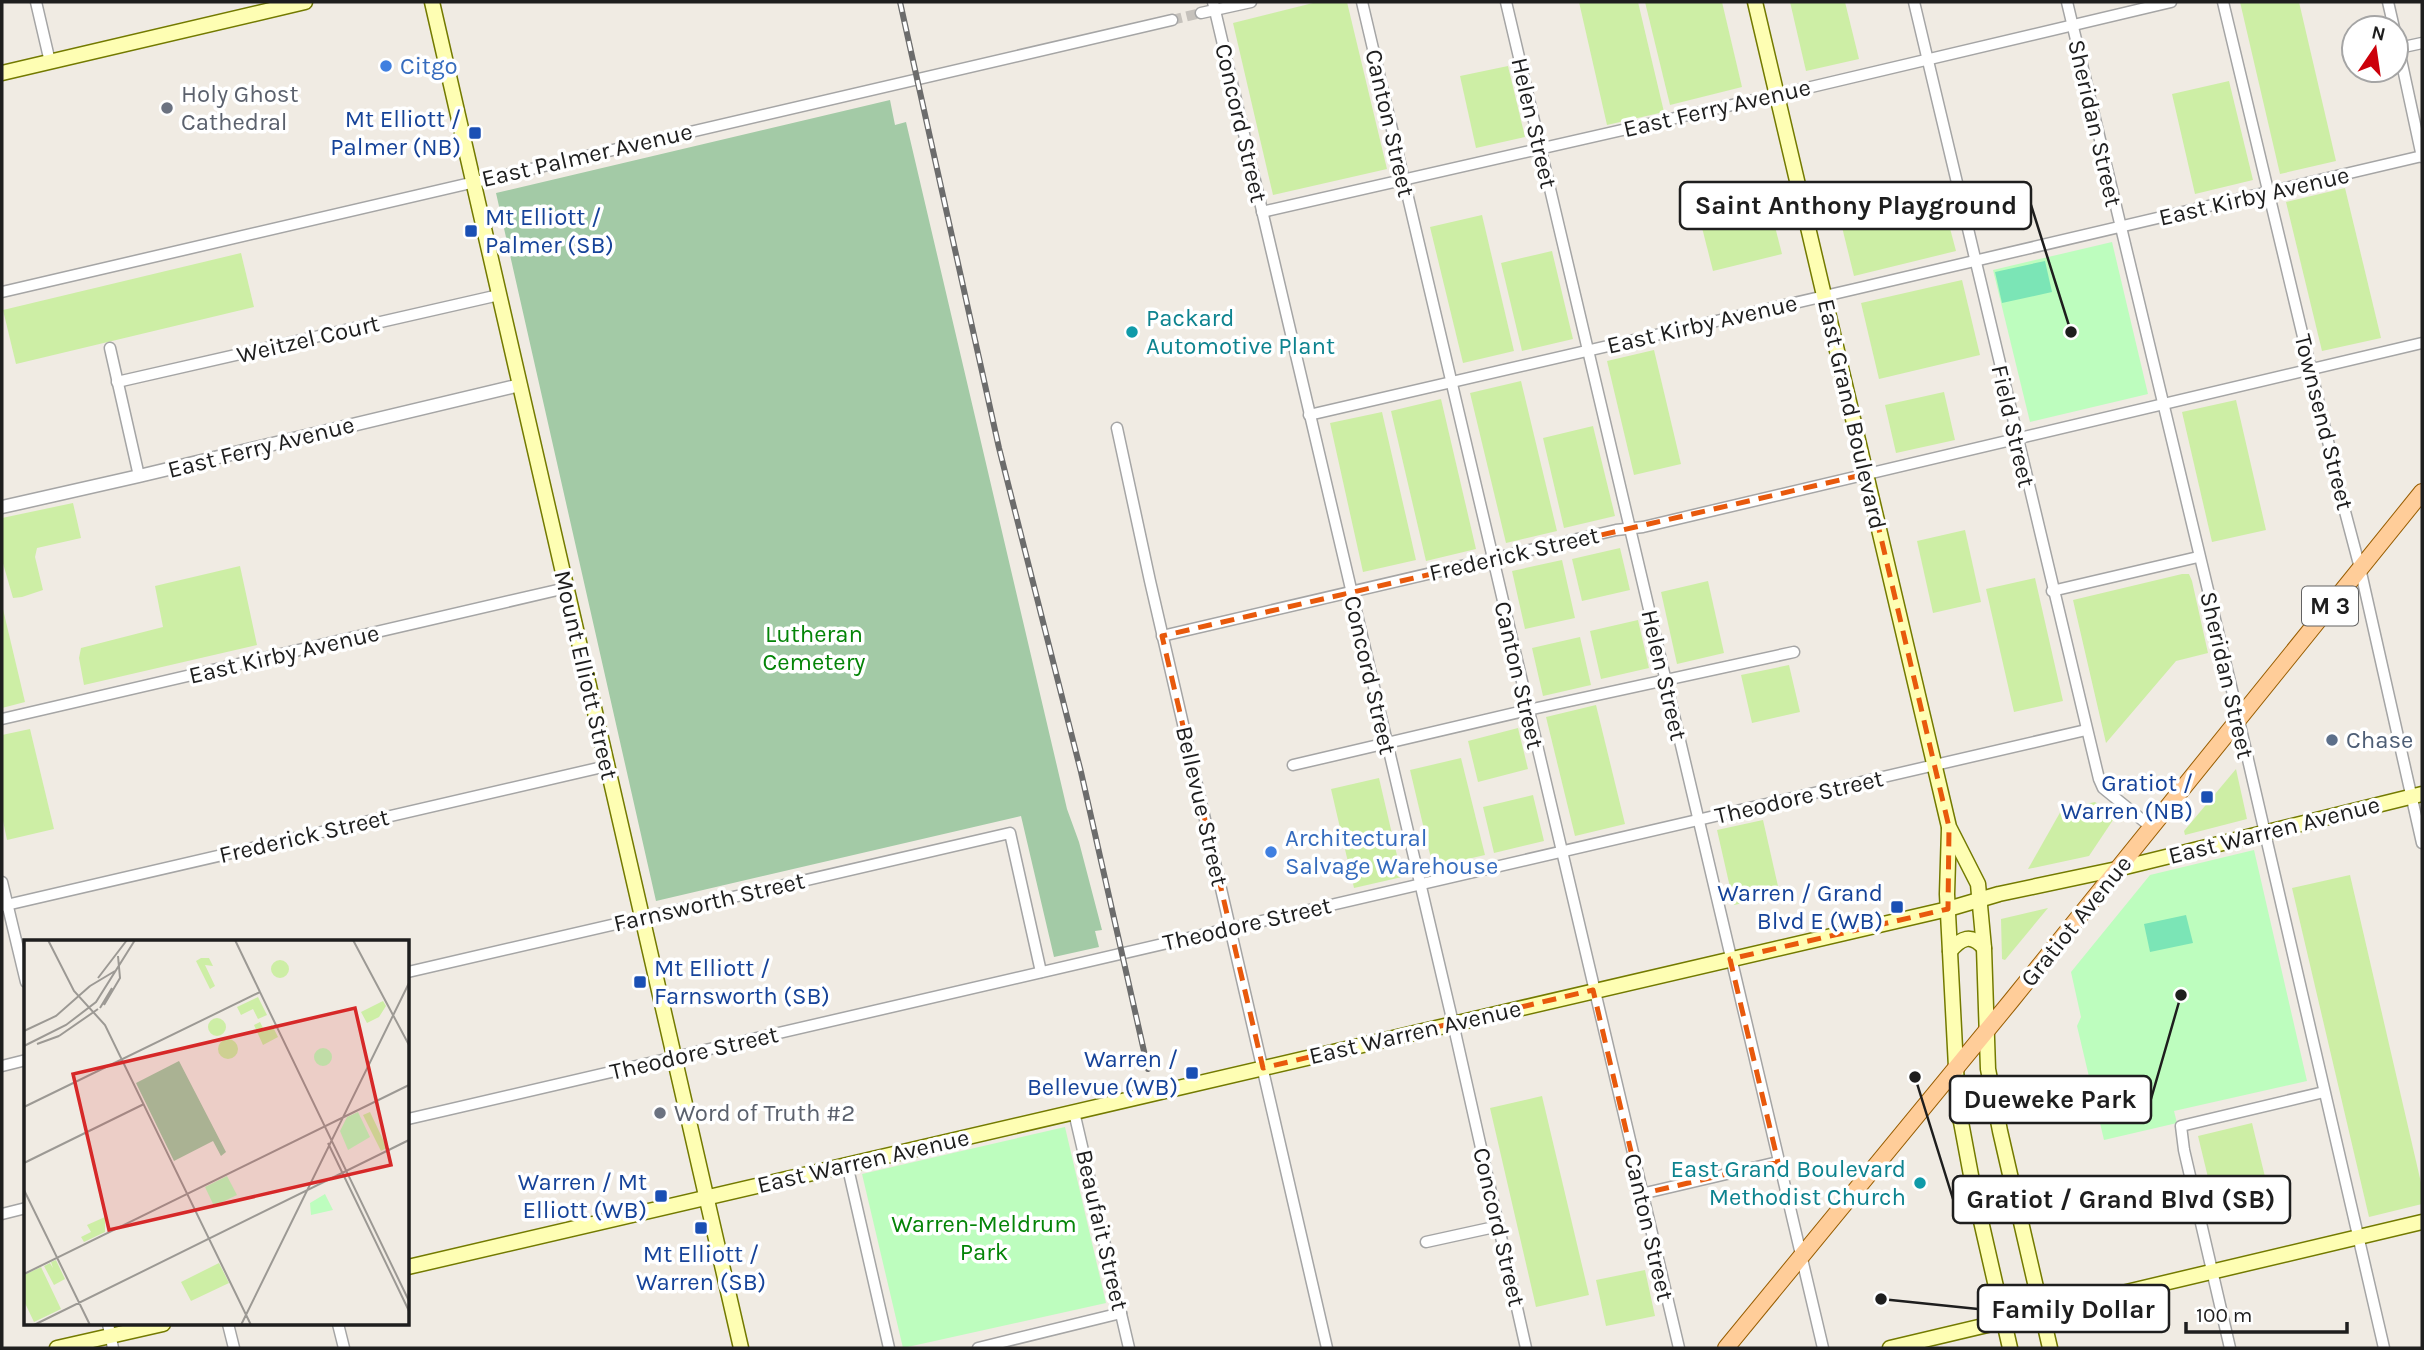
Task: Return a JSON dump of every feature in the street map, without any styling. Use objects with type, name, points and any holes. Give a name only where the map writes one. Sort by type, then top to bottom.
[{"type":"main road","points":[[2,73],[305,2]]},
{"type":"main road","name":"Mount Elliott Street","points":[[432,2],[741,1348]]},
{"type":"main road","name":"East Grand Boulevard","points":[[1755,2],[1949,827],[1948,909],[1959,1118],[2010,1348]]},
{"type":"main road","name":"Gratiot Avenue","points":[[1726,1348],[2422,492]]},
{"type":"main road","name":"East Warren Avenue","points":[[410,1267],[1948,909],[2417,795]]},
{"type":"main road","name":"East Grand Boulevard","points":[[1949,827],[1978,884],[1984,948],[1988,1069],[2050,1348]]},
{"type":"main road","points":[[1950,951],[1958,942],[1969,938],[1984,948]]},
{"type":"main road","points":[[1959,1118],[1978,1109],[1997,1116]]},
{"type":"main road","points":[[1973,1186],[1995,1193],[2012,1184]]},
{"type":"main road","points":[[1890,1348],[2422,1222]]},
{"type":"main road","points":[[57,1348],[154,1326]]},
{"type":"street","points":[[36,2],[50,62]]},
{"type":"street","points":[[1201,13],[1214,6],[1251,2]]},
{"type":"street","name":"Canton Street","points":[[1362,2],[1679,1348]]},
{"type":"street","name":"Helen Street","points":[[1506,2],[1823,1348]]},
{"type":"street","name":"Field Street","points":[[1914,2],[2100,784],[2151,827]]},
{"type":"street","name":"Sheridan Street","points":[[2067,2],[2384,1348]]},
{"type":"street","name":"East Ferry Avenue","points":[[1262,212],[2171,2]]},
{"type":"street","name":"Townsend Street","points":[[2223,2],[2417,795],[2422,843]]},
{"type":"street","name":"Concord Street","points":[[1214,6],[1453,1023],[1526,1348]]},
{"type":"street","name":"East Palmer Avenue","points":[[2,292],[473,181],[977,65],[1031,55],[1172,20]]},
{"type":"street","points":[[2407,84],[2422,156]]},
{"type":"street","name":"East Kirby Avenue","points":[[1309,415],[2422,156]]},
{"type":"street","name":"Weitzel Court","points":[[117,382],[499,295]]},
{"type":"street","points":[[2162,405],[2422,343]]},
{"type":"street","points":[[110,348],[139,476]]},
{"type":"street","name":"East Ferry Avenue","points":[[2,507],[520,385]]},
{"type":"street","name":"Frederick Street","points":[[1163,636],[2162,405]]},
{"type":"street","name":"Bellevue Street","points":[[1118,428],[1163,636],[1327,1348]]},
{"type":"street","points":[[2052,591],[2198,557]]},
{"type":"street","name":"East Kirby Avenue","points":[[2,719],[566,588]]},
{"type":"street","points":[[1293,765],[1794,652]]},
{"type":"street","name":"Theodore Street","points":[[410,1119],[2085,730]]},
{"type":"street","name":"Frederick Street","points":[[4,905],[607,766]]},
{"type":"street","name":"Farnsworth Street","points":[[410,972],[1010,832],[1041,972]]},
{"type":"street","points":[[2,882],[4,905],[24,975]]},
{"type":"street","points":[[2,1066],[24,1060]]},
{"type":"street","points":[[2230,1348],[2181,1126],[2324,1092]]},
{"type":"street","name":"Beaufait Street","points":[[1074,1112],[1129,1348]]},
{"type":"street","points":[[1641,1194],[1778,1162]]},
{"type":"street","points":[[847,1164],[889,1348]]},
{"type":"street","points":[[2,1214],[24,1208]]},
{"type":"street","points":[[1426,1242],[1499,1226]]},
{"type":"street","points":[[978,1348],[1121,1313]]},
{"type":"street","points":[[228,1326],[234,1348]]},
{"type":"street","points":[[338,1326],[344,1348]]},
{"type":"highlighted area","points":[[1866,474],[1949,827],[1948,909],[1730,959],[1778,1162],[1641,1194],[1593,990],[1263,1068],[1162,636]]},
{"type":"green space","points":[[1317,2],[1347,2],[1387,169],[1273,195],[1233,23]]},
{"type":"green space","points":[[1579,2],[1638,2],[1664,112],[1607,125]]},
{"type":"green space","points":[[1645,2],[1722,2],[1742,87],[1670,105]]},
{"type":"green space","points":[[1790,2],[1845,2],[1859,59],[1806,71]]},
{"type":"green space","points":[[2240,2],[2299,2],[2336,161],[2280,174]]},
{"type":"green space","points":[[1508,66],[1525,137],[1476,148],[1460,76]]},
{"type":"green space","points":[[2229,81],[2253,180],[2195,194],[2172,94]]},
{"type":"green space","name":"Lutheran Cemetery","points":[[890,100],[895,125],[906,122],[1067,809],[1079,842],[1102,930],[1095,931],[1099,947],[1054,957],[1021,816],[656,901],[496,193]]},
{"type":"green space","points":[[2345,188],[2381,338],[2322,351],[2286,202]]},
{"type":"green space","points":[[1766,191],[1782,254],[1713,271],[1697,208]]},
{"type":"green space","points":[[1943,202],[1956,251],[1854,276],[1842,227]]},
{"type":"green space","points":[[1482,215],[1514,351],[1463,363],[1430,227]]},
{"type":"green space","points":[[2112,242],[2148,394],[2030,422],[1993,270]]},
{"type":"green space","points":[[1552,251],[1573,339],[1522,351],[1501,263]]},
{"type":"green space","points":[[241,253],[254,307],[16,364],[3,310]]},
{"type":"green space","points":[[2045,261],[2052,292],[2002,303],[1995,272]]},
{"type":"green space","points":[[1962,280],[1980,355],[1879,379],[1861,303]]},
{"type":"green space","points":[[1654,350],[1681,464],[1634,475],[1607,361]]},
{"type":"green space","points":[[1521,381],[1557,531],[1506,543],[1470,393]]},
{"type":"green space","points":[[1944,392],[1955,440],[1896,453],[1885,405]]},
{"type":"green space","points":[[1441,399],[1476,549],[1426,561],[1391,411]]},
{"type":"green space","points":[[2236,400],[2266,530],[2212,542],[2182,412]]},
{"type":"green space","points":[[1382,412],[1416,560],[1363,572],[1330,423]]},
{"type":"green space","points":[[1593,426],[1615,516],[1564,528],[1543,438]]},
{"type":"green space","points":[[73,503],[81,538],[37,548],[35,557],[43,590],[13,598],[2,560],[2,518]]},
{"type":"green space","points":[[1965,530],[1981,602],[1933,613],[1917,541]]},
{"type":"green space","points":[[1620,548],[1630,590],[1582,601],[1572,559]]},
{"type":"green space","points":[[1562,560],[1575,618],[1525,629],[1512,571]]},
{"type":"green space","points":[[240,566],[257,645],[84,685],[79,658],[81,648],[163,627],[155,586]]},
{"type":"green space","points":[[2189,574],[2192,581],[2208,653],[2176,661],[2106,743],[2073,600]]},
{"type":"green space","points":[[2035,578],[2063,701],[2014,712],[1986,589]]},
{"type":"green space","points":[[1708,581],[1724,653],[1677,664],[1661,592]]},
{"type":"green space","points":[[2,605],[25,702],[2,708]]},
{"type":"green space","points":[[1638,620],[1649,668],[1601,679],[1590,631]]},
{"type":"green space","points":[[1580,637],[1591,685],[1543,696],[1532,648]]},
{"type":"green space","points":[[1789,665],[1800,712],[1752,723],[1741,675]]},
{"type":"green space","points":[[1596,705],[1625,824],[1575,836],[1546,717]]},
{"type":"green space","points":[[1518,728],[1528,769],[1478,782],[1468,741]]},
{"type":"green space","points":[[30,729],[54,829],[7,840],[2,816],[2,735]]},
{"type":"green space","points":[[1461,758],[1485,855],[1433,867],[1410,770]]},
{"type":"green space","points":[[2236,769],[2247,819],[2185,835],[2184,831]]},
{"type":"green space","points":[[1379,778],[1402,877],[1354,888],[1331,789]]},
{"type":"green space","points":[[1533,795],[1544,841],[1494,853],[1483,807]]},
{"type":"green space","points":[[2095,802],[2115,817],[2089,856],[2028,869],[2062,809]]},
{"type":"green space","points":[[1763,820],[1780,895],[1734,905],[1717,830]]},
{"type":"green space","points":[[2254,850],[2307,1081],[2174,1111],[2177,1123],[2104,1140],[2077,1026],[2081,1017],[2071,972],[2150,875]]},
{"type":"green space","points":[[2350,875],[2422,1187],[2422,1204],[2369,1217],[2292,888]]},
{"type":"green space","points":[[2048,908],[2005,960],[2002,959],[2001,919]]},
{"type":"green space","points":[[2186,915],[2193,943],[2150,952],[2144,924]]},
{"type":"green space","points":[[1542,1096],[1589,1295],[1536,1307],[1490,1108]]},
{"type":"green space","points":[[2252,1123],[2273,1210],[2219,1223],[2198,1136]]},
{"type":"green space","name":"Warren-Meldrum Park","points":[[1065,1127],[1106,1303],[903,1348],[862,1174]]},
{"type":"green space","points":[[1645,1270],[1655,1316],[1606,1326],[1596,1280]]},
{"type":"tunnel","points":[[1172,20],[1201,13]]},
{"type":"railway","points":[[900,2],[999,448],[1081,772],[1148,1069]]},
{"type":"place","name":"Citgo","points":[[386,66]]},
{"type":"place","name":"Holy Ghost Cathedral","points":[[167,108]]},
{"type":"place","name":"Mt Elliott / Palmer (NB)","points":[[475,133]]},
{"type":"place","name":"Mt Elliott / Palmer (SB)","points":[[471,231]]},
{"type":"place","name":"Packard Automotive Plant","points":[[1132,332]]},
{"type":"place","name":"Saint Anthony Playground","points":[[2071,332]]},
{"type":"place","name":"Chase","points":[[2332,740]]},
{"type":"place","name":"Gratiot / Warren (NB)","points":[[2207,797]]},
{"type":"place","name":"Architectural Salvage Warehouse","points":[[1271,852]]},
{"type":"place","name":"Warren / Grand Blvd E (WB)","points":[[1897,907]]},
{"type":"place","name":"Mt Elliott / Farnsworth (SB)","points":[[640,982]]},
{"type":"place","name":"Dueweke Park","points":[[2181,995]]},
{"type":"place","name":"Warren / Bellevue (WB)","points":[[1192,1073]]},
{"type":"place","name":"Gratiot / Grand Blvd (SB)","points":[[1915,1077]]},
{"type":"place","name":"Word of Truth #2","points":[[660,1113]]},
{"type":"place","name":"East Grand Boulevard Methodist Church","points":[[1920,1183]]},
{"type":"place","name":"Warren / Mt Elliott (WB)","points":[[661,1196]]},
{"type":"place","name":"Mt Elliott / Warren (SB)","points":[[701,1228]]},
{"type":"place","name":"Family Dollar","points":[[1881,1299]]}]
